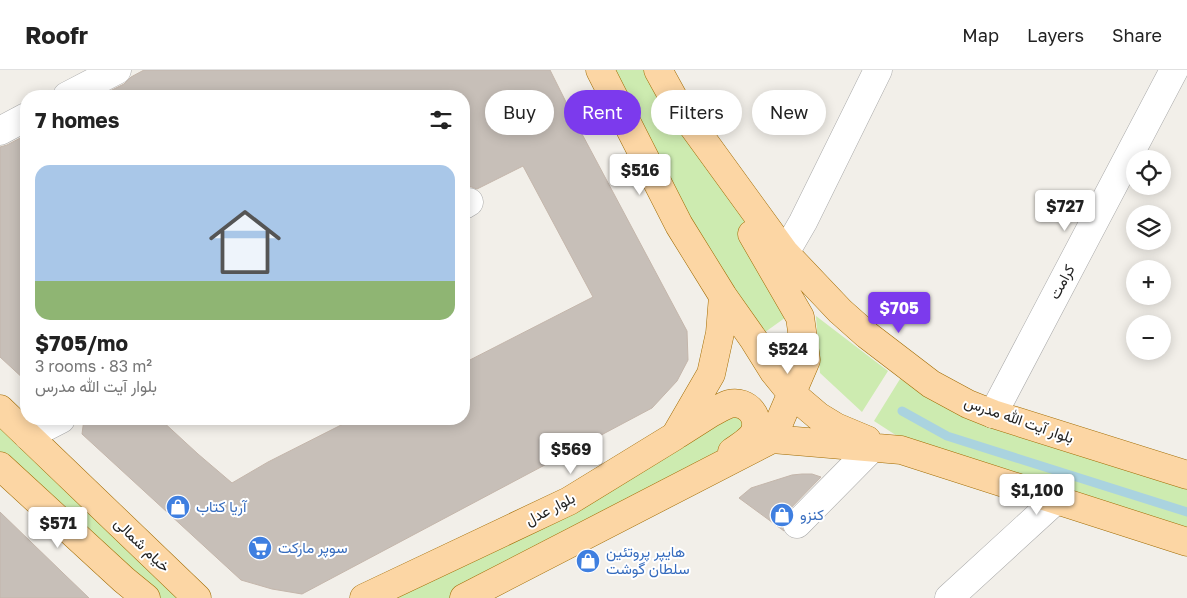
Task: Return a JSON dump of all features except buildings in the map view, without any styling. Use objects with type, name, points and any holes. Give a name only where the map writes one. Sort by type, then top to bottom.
[{"type":"main road","points":[[600,70],[679,225],[774,372],[791,393],[818,416],[836,427],[889,449],[1187,542]]},
{"type":"main road","name":"بلوار آیت الله مدرس","points":[[658,70],[669,90]]},
{"type":"main road","name":"بلوار آیت الله مدرس","points":[[695,135],[800,317],[806,360],[772,439]]},
{"type":"main road","name":"بلوار آیت الله مدرس","points":[[699,135],[785,253],[840,311],[866,335],[931,384],[968,404],[992,414],[1187,475]]},
{"type":"main road","name":"بلوار عدل","points":[[364,598],[569,500],[675,436],[712,374],[720,333],[724,296]]},
{"type":"main road","points":[[754,340],[772,352],[781,355],[795,348],[802,334]]},
{"type":"main road","points":[[675,436],[728,404],[741,403],[746,405],[756,422],[756,427],[750,438],[689,481]]},
{"type":"main road","name":"خیام شمالی","points":[[0,409],[197,598]]},
{"type":"main road","points":[[464,598],[772,439],[889,449]]},
{"type":"main road","points":[[1,467],[128,589],[146,598]]},
{"type":"street","points":[[79,90],[117,70]]},
{"type":"street","points":[[785,253],[803,222],[878,70]]},
{"type":"street","name":"کرامت","points":[[992,414],[1174,70]]},
{"type":"street","points":[[0,131],[20,120]]},
{"type":"street","points":[[28,436],[49,425]]},
{"type":"street","points":[[797,524],[889,449]]},
{"type":"street","points":[[949,598],[1056,500]]},
{"type":"green space","points":[[600,70],[658,70],[669,90],[651,90],[651,135],[695,135],[796,310],[754,340],[637,135],[641,135],[641,90],[611,90]]},
{"type":"green space","points":[[816,316],[888,371],[862,412],[820,373]]},
{"type":"green space","points":[[900,379],[964,415],[1187,488],[1187,532],[908,443],[874,421]]},
{"type":"green space","points":[[728,404],[754,433],[464,598],[364,598]]},
{"type":"green space","points":[[0,409],[197,598],[146,598],[0,466]]},
{"type":"waterway","points":[[902,411],[947,436],[1187,512]]},
{"type":"place","name":"آریا کتاب","points":[[178,507]]},
{"type":"place","name":"کنزو","points":[[782,515]]},
{"type":"place","name":"سوپر مارکت","points":[[260,548]]},
{"type":"place","name":"هایپر پروتئین سلطان گوشت","points":[[588,561]]}]
